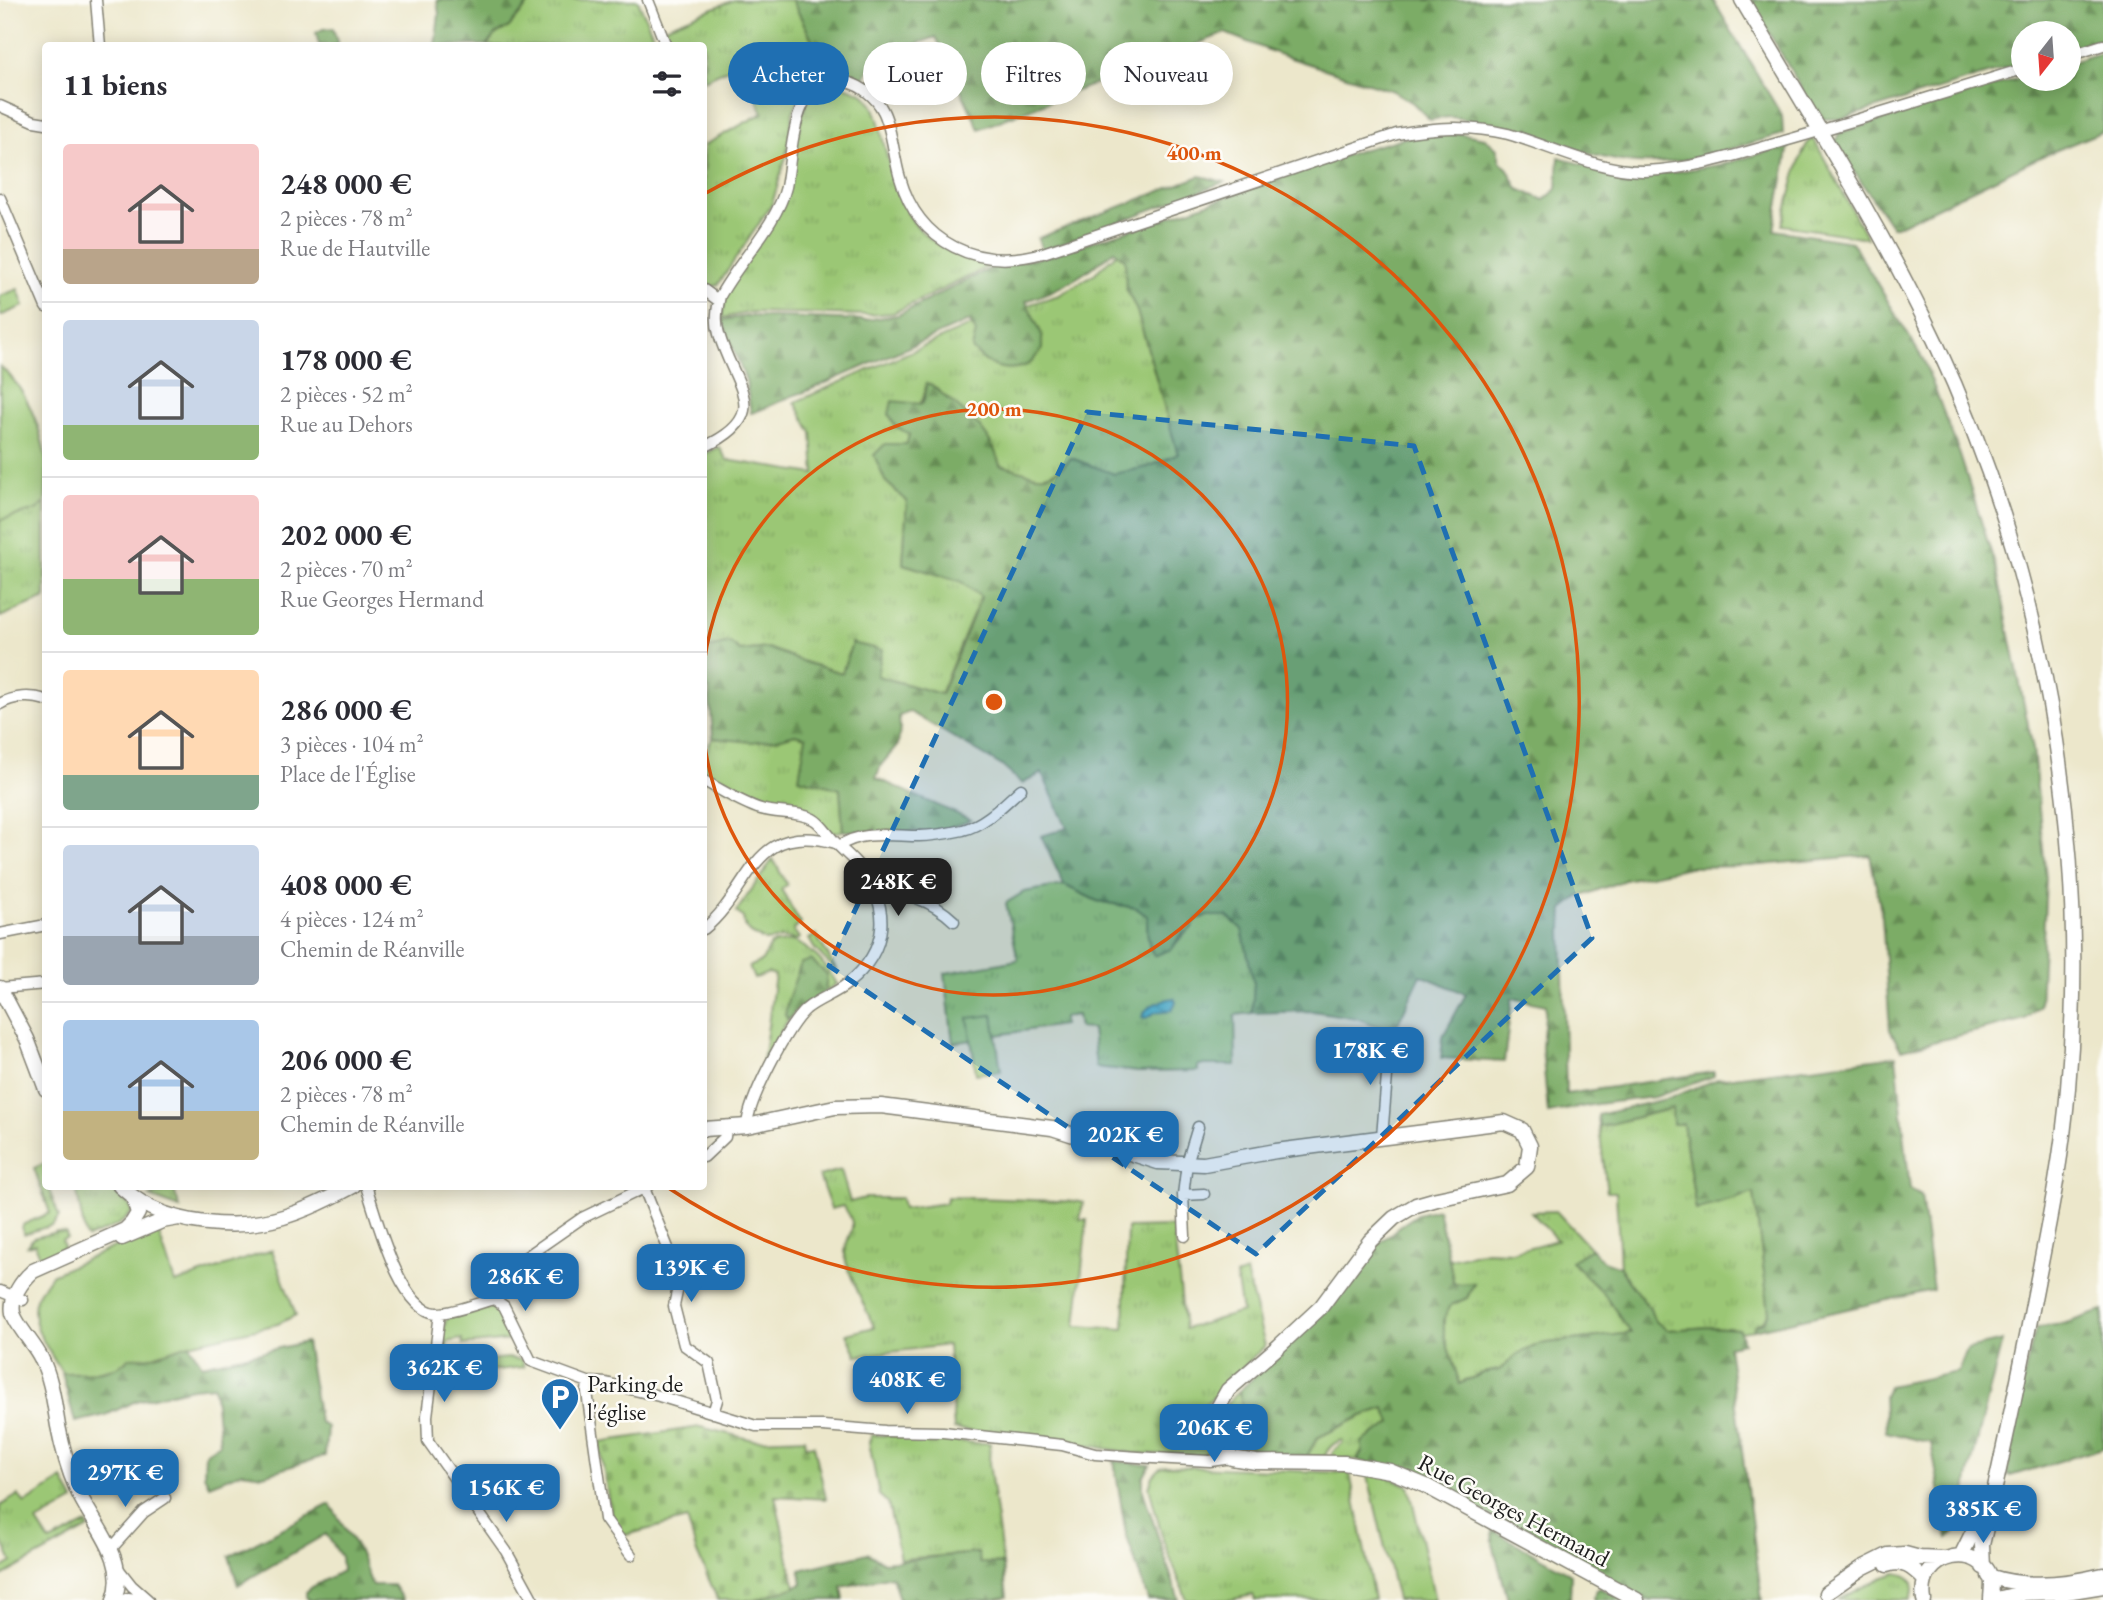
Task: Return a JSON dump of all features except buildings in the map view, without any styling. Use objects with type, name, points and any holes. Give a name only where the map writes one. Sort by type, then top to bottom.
[{"type":"street","points":[[96,0],[100,42]]},
{"type":"street","points":[[648,0],[664,42]]},
{"type":"street","points":[[1742,0],[1869,214],[1935,341],[1980,448],[2011,541],[2036,635],[2056,739],[2068,835],[2074,969],[2068,1089],[2053,1203],[1982,1545],[1986,1571],[1992,1585],[1992,1600],[2022,1593],[2066,1592],[2103,1586]]},
{"type":"street","points":[[2081,52],[2103,45]]},
{"type":"street","points":[[707,446],[739,424],[745,408],[742,391],[718,334],[716,314],[719,301],[727,282],[783,199],[797,116],[808,94],[824,84],[844,81],[859,86],[872,96],[884,112],[900,179],[909,203],[928,229],[960,249],[1000,260],[1022,259],[1043,253],[1307,163],[1416,130],[1475,128],[1507,134],[1591,162],[1643,171],[1693,166],[2011,73]]},
{"type":"street","points":[[0,106],[42,122]]},
{"type":"street","points":[[0,198],[42,291]]},
{"type":"street","points":[[707,291],[719,301]]},
{"type":"street","points":[[0,704],[22,697],[42,699]]},
{"type":"street","points":[[707,782],[761,809],[814,819],[864,872],[880,904],[883,923],[872,957],[860,972],[847,985],[807,1009],[796,1020],[753,1100],[747,1116],[747,1126]]},
{"type":"street","points":[[707,926],[717,918],[760,857],[770,848],[794,840],[821,839],[837,845],[869,835],[923,836],[965,830],[986,819],[1021,789]]},
{"type":"street","points":[[875,893],[890,891],[906,894],[943,911],[954,921]]},
{"type":"street","points":[[0,934],[42,926]]},
{"type":"street","points":[[42,984],[0,988],[27,1039],[42,1078]]},
{"type":"street","points":[[1382,1137],[1390,1039]]},
{"type":"street","points":[[707,1129],[747,1126],[835,1107],[881,1106],[1052,1128],[1158,1162],[1204,1164],[1276,1151],[1504,1122],[1522,1130],[1530,1146],[1527,1167],[1507,1184],[1416,1205],[1394,1217],[1370,1241],[1321,1307],[1228,1390],[1214,1415],[1218,1441],[1232,1458]]},
{"type":"street","points":[[1185,1236],[1183,1195],[1187,1163],[1198,1127]]},
{"type":"street","points":[[707,1154],[725,1137],[726,1128]]},
{"type":"street","points":[[125,1190],[153,1209],[222,1225],[262,1222],[290,1215],[344,1190]]},
{"type":"street","points":[[367,1190],[392,1263],[405,1288],[417,1305],[427,1311],[440,1313],[494,1298],[513,1266],[582,1218],[640,1190]]},
{"type":"street","points":[[647,1190],[680,1278],[674,1306],[684,1345],[709,1363],[717,1400],[713,1413]]},
{"type":"street","points":[[1183,1195],[1204,1194]]},
{"type":"street","points":[[114,1600],[118,1589],[117,1567],[111,1549],[76,1488],[59,1429],[50,1380],[42,1359],[22,1327],[20,1298],[23,1279],[33,1271],[125,1230],[138,1213],[133,1197]]},
{"type":"street","points":[[144,1228],[150,1221],[153,1209]]},
{"type":"street","points":[[20,1298],[41,1275],[144,1228],[181,1217]]},
{"type":"street","points":[[0,1291],[20,1298]]},
{"type":"street","points":[[494,1298],[504,1306],[531,1361],[587,1382],[606,1383],[659,1396],[756,1426],[823,1426],[943,1432],[1062,1445],[1095,1454],[1210,1461],[1232,1458]]},
{"type":"street","points":[[440,1313],[427,1416],[428,1441],[506,1551],[533,1600]]},
{"type":"street","points":[[587,1382],[605,1520],[631,1555]]},
{"type":"street","name":"Rue Georges Hermand","points":[[1232,1458],[1256,1462],[1344,1463],[1390,1471],[1426,1486],[1637,1600]]},
{"type":"street","points":[[1961,1556],[1997,1479]]},
{"type":"street","points":[[111,1549],[144,1512],[165,1498]]},
{"type":"street","points":[[1820,1597],[1862,1568],[1888,1555],[1905,1554],[1943,1559],[1961,1556],[1975,1560],[1986,1571],[2010,1583],[2074,1582],[2103,1574]]},
{"type":"street","points":[[1924,1600],[1924,1580],[1932,1566],[1943,1559]]},
{"type":"street","points":[[1820,1597],[1896,1562],[1906,1564],[1924,1580]]},
{"type":"street","points":[[117,1567],[146,1600]]},
{"type":"street","points":[[124,1600],[146,1600]]},
{"type":"highlighted area","points":[[1087,412],[1414,446],[1592,938],[1256,1254],[829,966]]},
{"type":"green space","points":[[437,0],[532,0],[509,27],[496,34],[489,42],[436,42],[439,14]]},
{"type":"green space","points":[[532,0],[638,0],[656,42],[490,42],[496,34],[509,27]]},
{"type":"green space","points":[[734,0],[792,0],[813,42],[728,42],[728,69],[707,79],[707,42],[669,42],[662,28]]},
{"type":"green space","points":[[792,0],[1713,0],[1782,116],[1783,134],[1686,160],[1627,162],[1467,119],[1451,117],[1430,120],[1413,103],[1393,91],[1278,54],[1225,33],[1202,42],[1100,42],[1100,82],[1086,87],[1086,42],[981,42],[981,105],[1040,105],[979,129],[967,103],[967,42],[938,42],[936,37],[921,42],[863,42],[863,78],[849,77],[849,42],[813,42]]},
{"type":"green space","points":[[1750,0],[2103,0],[2103,39],[2081,45],[2081,21],[2011,21],[2011,67],[1841,119],[1822,119],[1813,109]]},
{"type":"green space","points":[[333,28],[337,42],[318,42],[316,33]]},
{"type":"green space","points":[[2103,52],[2103,131],[2040,157],[1902,224],[1892,227],[1837,147],[1839,133],[2011,81],[2011,91],[2081,91],[2081,59]]},
{"type":"green space","points":[[849,88],[863,94],[863,105],[872,105],[896,188],[914,223],[943,247],[964,257],[991,264],[893,313],[868,315],[751,312],[722,318],[726,296],[791,181],[801,118],[806,105],[849,105]]},
{"type":"green space","points":[[759,105],[796,105],[786,157],[772,204],[718,285],[711,287],[707,284],[707,143],[763,113]]},
{"type":"green space","points":[[1452,132],[1485,138],[1497,149],[1500,161],[1508,169],[1518,189],[1544,200],[1557,189],[1559,157],[1616,175],[1674,172],[1725,164],[1789,145],[1774,230],[1852,242],[1924,361],[1960,455],[1997,571],[2033,749],[2046,878],[2040,1006],[2025,1019],[1901,1050],[1890,1030],[1882,917],[1870,855],[1749,866],[1690,867],[1625,880],[1579,897],[1563,909],[1566,1094],[1714,1072],[1714,1076],[1655,1097],[1548,1113],[1542,1047],[1546,1005],[1512,998],[1504,1062],[1441,1058],[1443,1036],[1466,994],[1421,975],[1394,1032],[1356,1018],[1313,1011],[1252,1013],[1254,983],[1242,929],[1227,916],[1197,919],[1191,929],[1179,937],[1172,949],[1154,956],[1147,932],[1147,916],[1136,908],[1097,901],[1064,885],[1041,836],[1067,828],[1042,773],[1022,784],[1002,766],[910,712],[899,716],[898,745],[881,765],[876,778],[971,820],[956,826],[924,831],[843,831],[840,789],[799,778],[806,737],[795,734],[752,742],[713,738],[707,688],[707,648],[730,643],[740,651],[768,648],[842,673],[852,643],[882,650],[877,676],[941,694],[981,597],[960,581],[903,564],[907,501],[885,481],[874,455],[885,444],[907,444],[909,434],[895,426],[889,414],[892,401],[922,404],[926,383],[932,385],[981,428],[1000,465],[1030,474],[1046,475],[1062,467],[1071,458],[1114,474],[1148,467],[1178,454],[1137,311],[1126,288],[1125,259],[1114,251],[1051,292],[1026,301],[1042,335],[1042,349],[1029,364],[1019,368],[996,367],[978,355],[972,349],[976,332],[969,321],[751,413],[746,381],[722,320],[749,316],[866,320],[898,315],[999,264],[1035,259],[1142,226],[1361,150],[1415,135]]},
{"type":"green space","points":[[1811,139],[1815,141],[1867,238],[1782,225],[1798,166]]},
{"type":"green space","points":[[1200,176],[1224,182],[1042,251],[1038,238]]},
{"type":"green space","points":[[1117,253],[1125,259],[1126,288],[1137,311],[1178,455],[1148,467],[1114,474],[1071,458],[1062,467],[1046,475],[1030,474],[1000,465],[996,453],[944,396],[932,385],[926,384],[920,404],[895,426],[909,434],[907,444],[885,444],[885,481],[907,501],[903,564],[960,581],[981,596],[940,694],[876,676],[852,644],[842,673],[768,648],[740,651],[730,643],[707,648],[707,453],[719,447],[727,460],[815,474],[812,433],[795,402],[972,325],[976,332],[1042,349],[1042,335],[1027,305],[1059,295],[1094,274]]},
{"type":"green space","points":[[18,289],[24,306],[0,316],[0,296]]},
{"type":"green space","points":[[0,366],[17,385],[36,420],[42,442],[42,505],[36,510],[0,520]]},
{"type":"green space","points":[[42,505],[42,599],[0,617],[0,520],[36,510]]},
{"type":"green space","points":[[795,734],[806,737],[840,789],[843,831],[831,833],[805,811],[764,804],[707,779],[707,752],[713,738],[774,738]]},
{"type":"green space","points":[[773,859],[787,885],[781,889],[801,924],[793,930],[799,938],[797,940],[782,938],[766,941],[754,935],[743,917],[736,912]]},
{"type":"green space","points":[[1064,885],[1097,901],[1136,908],[1147,916],[1150,950],[1172,949],[1196,919],[1208,916],[1227,916],[1242,929],[1254,983],[1252,1013],[1235,1015],[1236,1065],[1198,1065],[1198,1071],[1138,1072],[1096,1067],[1092,1029],[1079,1028],[1077,1015],[1063,1017],[1063,1025],[996,1035],[993,1015],[969,1019],[972,1040],[953,1043],[945,973],[1018,960],[1006,903],[1024,892]]},
{"type":"green space","points":[[816,935],[839,974],[814,948],[809,939]]},
{"type":"green space","points":[[792,941],[818,958],[837,984],[785,1015],[788,1020],[763,1061],[775,975],[768,973],[754,979],[749,967],[762,961],[771,944]]},
{"type":"green space","points":[[811,960],[827,974],[825,992],[795,1012],[789,1020],[785,1015],[788,999],[801,963]]},
{"type":"green space","points":[[993,1015],[1001,1071],[976,1074],[968,1018]]},
{"type":"green space","points":[[1896,1056],[1910,1189],[1921,1195],[1933,1290],[1753,1330],[1754,1326],[1765,1320],[1769,1312],[1754,1193],[1696,1210],[1683,1124],[1673,1124],[1672,1108],[1599,1127],[1598,1115],[1670,1098],[1718,1079]]},
{"type":"green space","points":[[1673,1108],[1683,1124],[1696,1210],[1754,1192],[1769,1312],[1753,1330],[1740,1332],[1738,1329],[1709,1327],[1667,1330],[1654,1320],[1650,1309],[1620,1267],[1616,1192],[1607,1192],[1599,1127]]},
{"type":"green space","points":[[42,1164],[42,1190],[49,1190],[59,1216],[53,1225],[24,1234],[21,1227],[24,1224],[50,1213],[34,1168]]},
{"type":"green space","points":[[841,1170],[850,1202],[865,1198],[901,1198],[903,1209],[946,1203],[947,1197],[1083,1202],[1080,1220],[1087,1220],[1076,1326],[1124,1329],[1127,1228],[1173,1227],[1185,1329],[1242,1312],[1236,1276],[1246,1272],[1265,1346],[1204,1406],[1205,1428],[1210,1447],[1203,1456],[1131,1453],[1031,1435],[954,1429],[948,1345],[857,1356],[847,1334],[874,1327],[846,1262],[845,1248],[852,1221],[843,1206],[831,1209],[819,1176]]},
{"type":"green space","points":[[77,1190],[112,1190],[129,1205],[132,1211],[118,1224],[87,1238]]},
{"type":"green space","points":[[174,1190],[180,1208],[150,1197]]},
{"type":"green space","points":[[1438,1209],[1454,1284],[1474,1283],[1467,1298],[1451,1305],[1444,1318],[1444,1335],[1460,1384],[1483,1373],[1499,1370],[1518,1354],[1539,1344],[1631,1333],[1605,1295],[1571,1261],[1591,1249],[1603,1261],[1620,1267],[1650,1309],[1654,1320],[1667,1330],[1709,1327],[1739,1329],[1743,1343],[1728,1346],[1762,1600],[1645,1600],[1419,1478],[1357,1460],[1362,1453],[1362,1442],[1391,1423],[1385,1408],[1317,1438],[1307,1456],[1266,1455],[1252,1451],[1239,1391],[1336,1301],[1370,1251],[1418,1214]]},
{"type":"green space","points":[[1556,1211],[1591,1249],[1571,1262],[1605,1295],[1632,1333],[1539,1344],[1518,1354],[1499,1370],[1483,1373],[1459,1384],[1444,1335],[1444,1318],[1451,1305],[1467,1298],[1474,1284],[1454,1285],[1449,1259],[1486,1251],[1512,1252],[1557,1240],[1531,1212]]},
{"type":"green space","points":[[157,1228],[175,1283],[272,1250],[296,1315],[278,1324],[189,1344],[149,1357],[129,1358],[118,1367],[95,1372],[62,1373],[37,1328],[34,1308],[41,1290],[51,1275]]},
{"type":"green space","points":[[56,1232],[66,1233],[67,1238],[62,1240],[64,1247],[43,1258],[40,1257],[35,1244],[27,1246],[33,1238]]},
{"type":"green space","points":[[485,1306],[494,1307],[513,1337],[510,1340],[463,1345],[462,1339],[447,1342],[447,1350],[441,1350],[443,1361],[449,1360],[450,1368],[454,1370],[466,1369],[465,1362],[509,1358],[522,1360],[524,1367],[436,1377],[445,1322],[450,1316]]},
{"type":"green space","points":[[2103,1311],[2103,1448],[2010,1476],[2007,1473],[2026,1367],[2036,1328],[2066,1323]]},
{"type":"green space","points":[[2002,1341],[1968,1478],[1964,1513],[1958,1530],[1948,1538],[1931,1443],[1886,1432],[1884,1397],[1888,1386],[1958,1372],[1967,1349]]},
{"type":"green space","points":[[306,1342],[319,1421],[327,1427],[325,1456],[263,1475],[242,1472],[209,1485],[204,1475],[205,1453],[220,1443],[214,1386],[192,1388],[136,1401],[106,1415],[75,1422],[62,1373],[89,1373],[116,1368],[129,1358],[149,1357],[189,1344],[202,1365]]},
{"type":"green space","points":[[1239,1391],[1252,1450],[1266,1455],[1241,1456],[1232,1449],[1223,1435],[1221,1415],[1228,1402]]},
{"type":"green space","points":[[1385,1408],[1391,1423],[1371,1435],[1357,1460],[1332,1458],[1333,1451],[1343,1443],[1342,1440],[1331,1446],[1325,1457],[1307,1456],[1317,1438]]},
{"type":"green space","points":[[700,1427],[754,1440],[805,1438],[806,1446],[814,1445],[826,1499],[775,1496],[795,1587],[755,1600],[718,1600],[697,1553],[687,1519],[622,1536],[611,1516],[599,1442]]},
{"type":"green space","points":[[872,1435],[990,1443],[989,1463],[1003,1564],[980,1563],[977,1553],[900,1559],[888,1503],[879,1495],[869,1442]]},
{"type":"green space","points":[[1114,1461],[1150,1465],[1143,1478],[1143,1491],[1179,1600],[1148,1600],[1126,1534]]},
{"type":"green space","points":[[1166,1466],[1350,1473],[1374,1600],[1255,1600],[1253,1595],[1229,1600],[1187,1600],[1163,1540],[1149,1487],[1153,1476]]},
{"type":"green space","points":[[1367,1472],[1390,1477],[1409,1486],[1435,1600],[1397,1600]]},
{"type":"green space","points":[[63,1479],[74,1501],[37,1522],[50,1542],[87,1524],[89,1528],[0,1577],[0,1569],[12,1562],[0,1537],[0,1506],[18,1495],[25,1503]]},
{"type":"green space","points":[[330,1504],[358,1549],[372,1585],[393,1585],[403,1600],[309,1600],[306,1592],[342,1571],[341,1557],[326,1534],[238,1585],[229,1556]]},
{"type":"green space","points":[[1492,1530],[1571,1574],[1570,1600],[1508,1600],[1493,1544]]},
{"type":"green space","points":[[867,1553],[884,1562],[978,1553],[980,1563],[1003,1564],[1007,1597],[990,1600],[899,1600],[892,1576],[842,1587],[844,1600],[755,1600],[802,1584],[800,1570]]},
{"type":"green space","points":[[1896,1573],[1907,1576],[1913,1582],[1909,1600],[1838,1600],[1881,1578]]},
{"type":"green space","points":[[1600,1588],[1627,1600],[1594,1600],[1593,1597]]},
{"type":"water","points":[[1174,998],[1176,1002],[1172,1010],[1142,1017],[1151,1006]]},
{"type":"place","name":"Parking de l'église","points":[[560,1431]]}]
